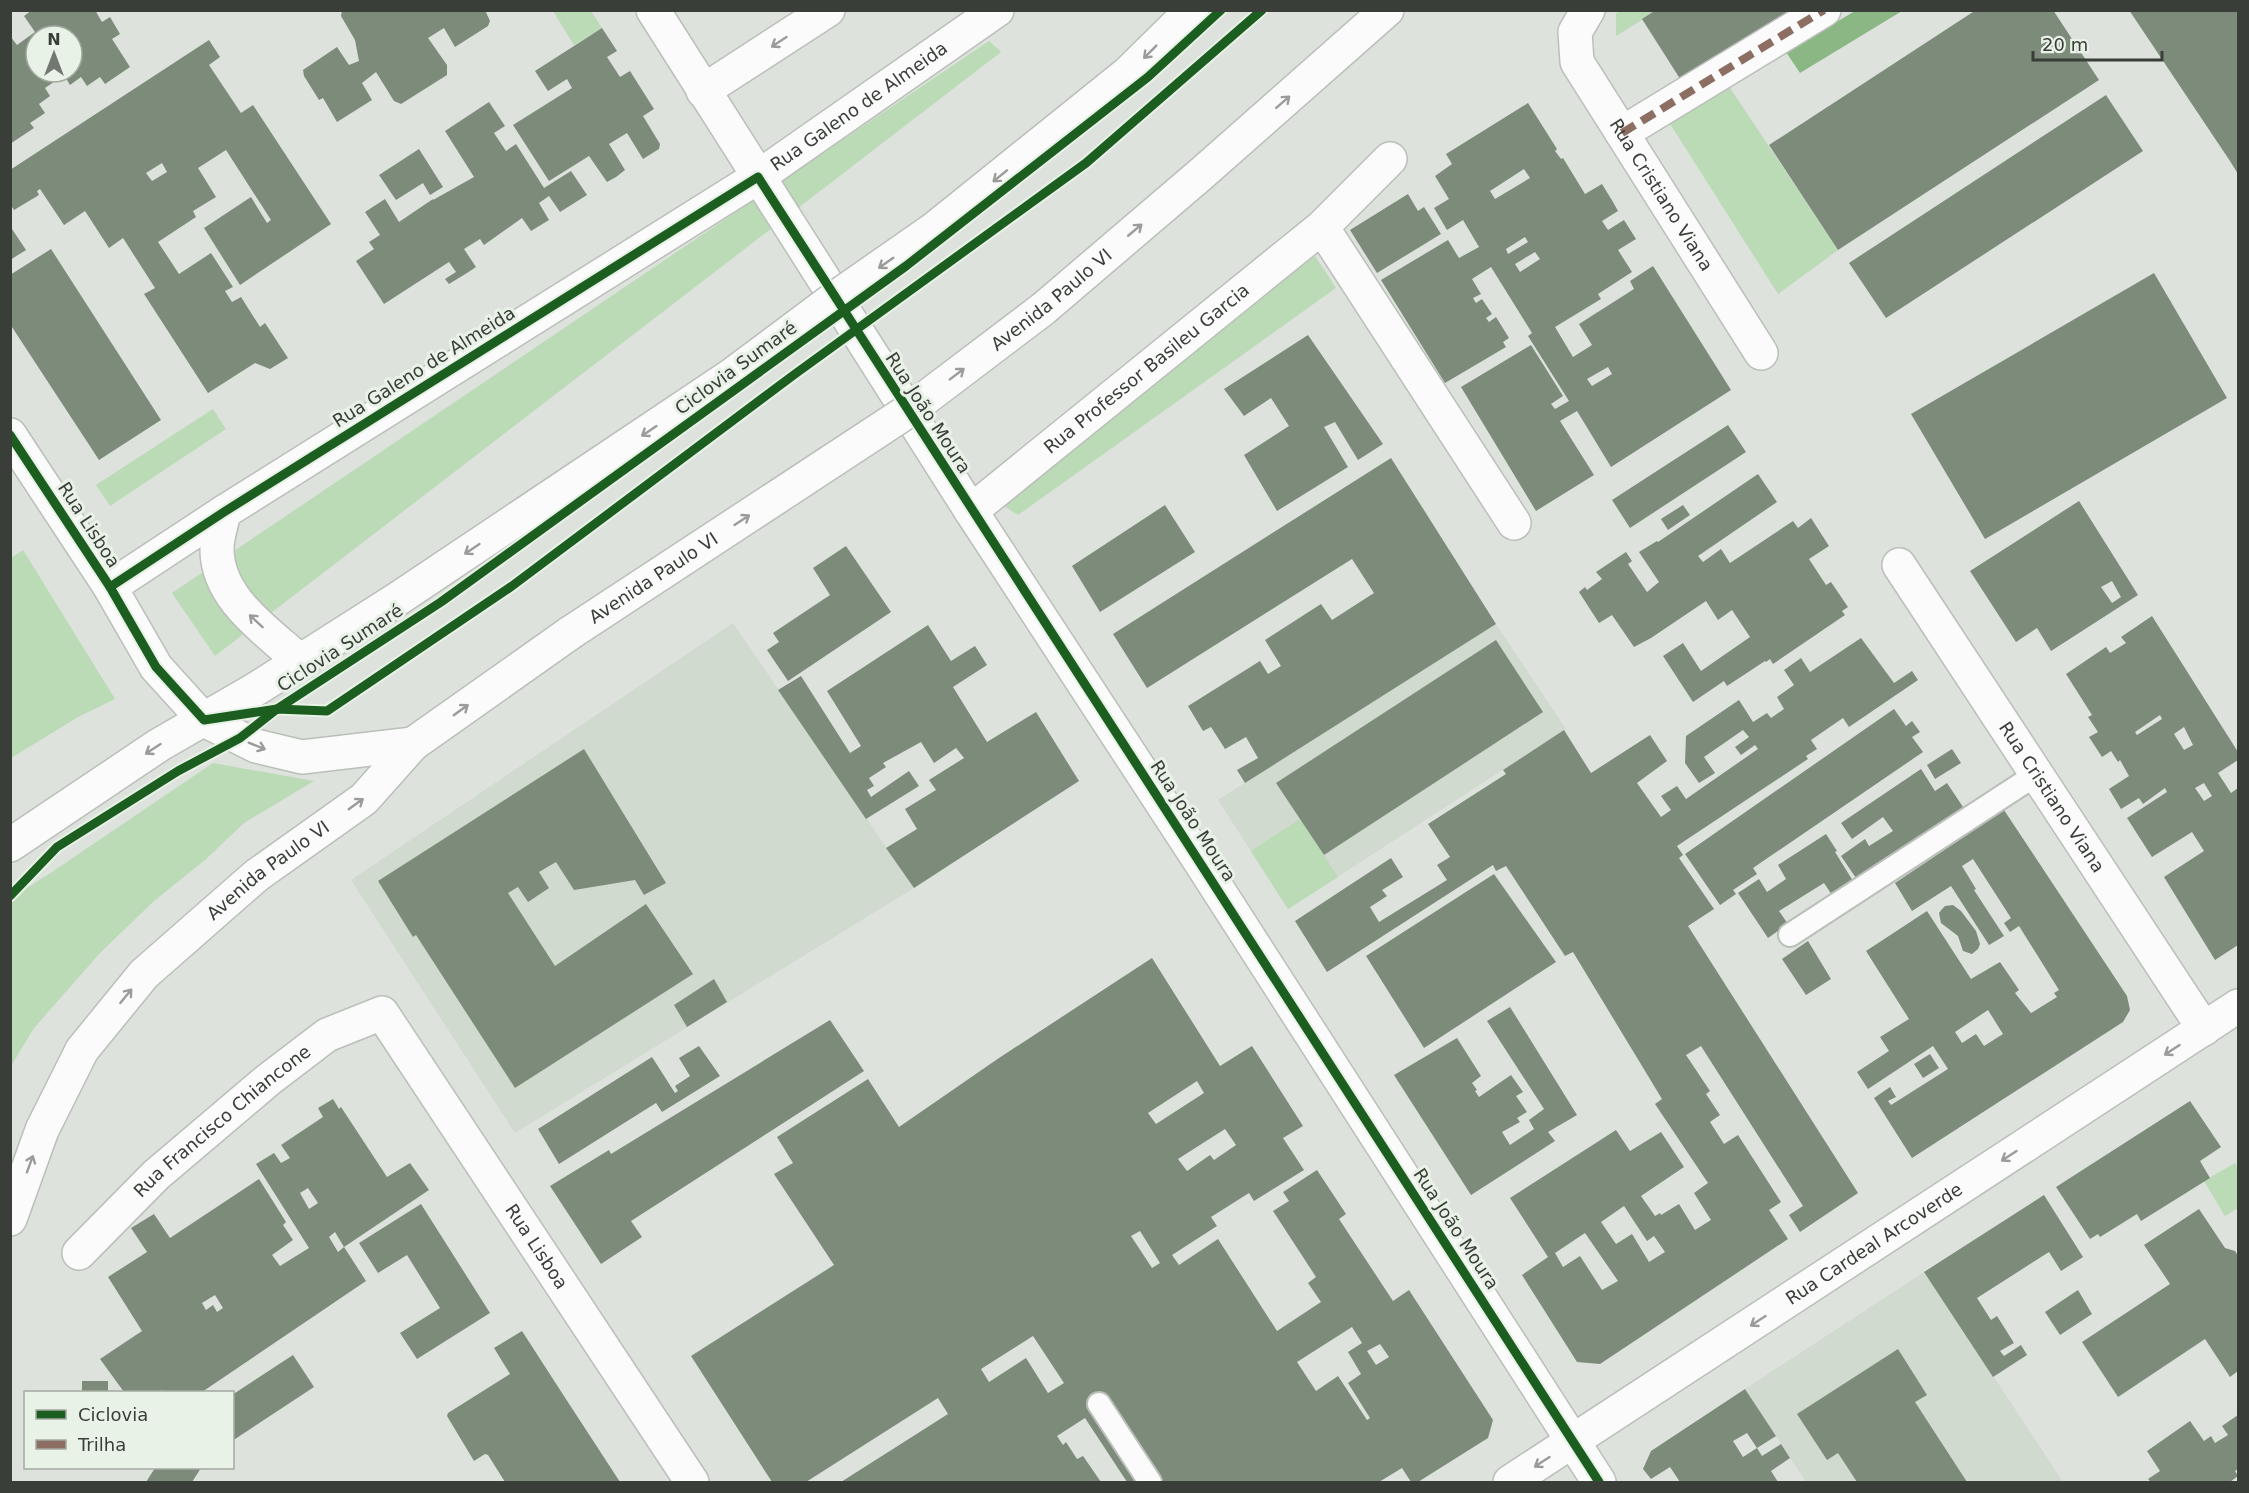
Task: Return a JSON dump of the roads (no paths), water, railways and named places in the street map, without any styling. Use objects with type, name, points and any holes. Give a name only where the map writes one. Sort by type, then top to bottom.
[{"type":"street","name":"Rua João Moura","points":[[653,10],[971,510],[1599,1482]]},
{"type":"street","points":[[703,91],[828,10]]},
{"type":"street","name":"Rua Galeno de Almeida","points":[[110,587],[224,512],[758,177],[997,10]]},
{"type":"street","points":[[10,845],[159,745],[300,661],[521,517],[732,375],[835,298],[934,229],[1128,73],[1192,10]]},
{"type":"street","name":"Avenida Paulo VI","points":[[10,1219],[42,1130],[82,1050],[144,974],[257,875],[364,799],[413,744],[570,633],[911,409],[1043,309],[1387,10]]},
{"type":"street","points":[[1622,133],[1824,10]]},
{"type":"street","name":"Rua Cristiano Viana","points":[[1581,21],[1577,62],[1761,353]]},
{"type":"street","name":"Rua Professor Basileu Garcia","points":[[971,510],[1322,227],[1390,159]]},
{"type":"street","points":[[1322,227],[1514,523]]},
{"type":"street","name":"Rua Lisboa","points":[[10,435],[110,587],[156,667],[204,720]]},
{"type":"street","points":[[224,512],[217,548],[220,571],[235,600],[300,661]]},
{"type":"street","name":"Rua Cristiano Viana","points":[[1899,565],[2204,1029]]},
{"type":"street","points":[[204,720],[256,746],[302,757],[413,744]]},
{"type":"street","name":"Rua Cardeal Arcoverde","points":[[1510,1482],[2238,1006]]},
{"type":"street","name":"Rua Lisboa","points":[[382,1012],[692,1482]]},
{"type":"street","name":"Rua Francisco Chiancone","points":[[79,1253],[156,1175],[268,1080],[327,1035],[382,1012]]},
{"type":"lane","points":[[1790,935],[2037,774]]},
{"type":"lane","points":[[1099,1404],[1150,1482]]}]
